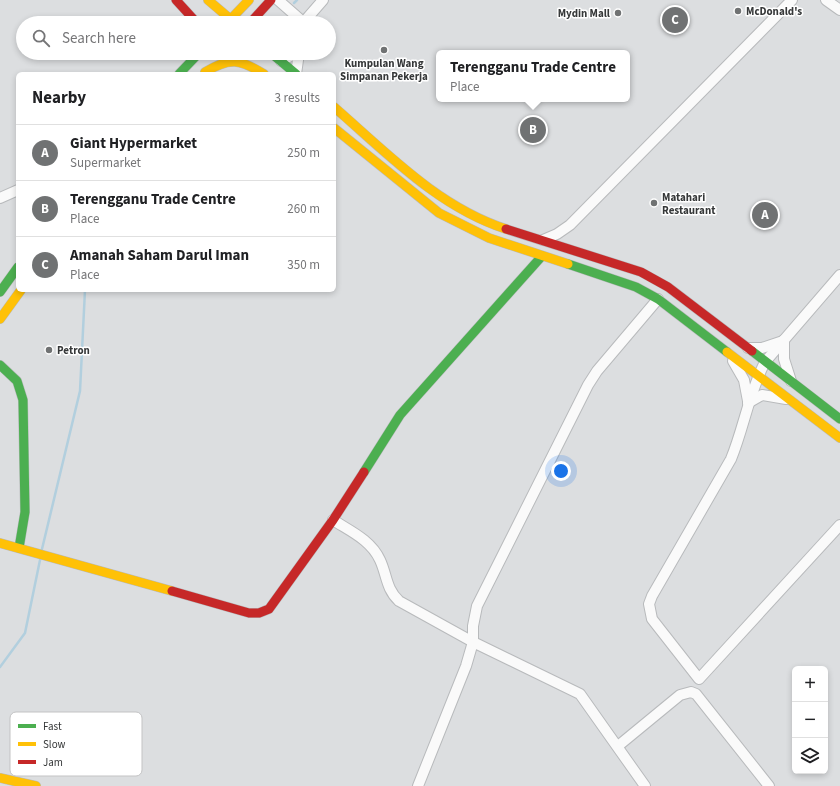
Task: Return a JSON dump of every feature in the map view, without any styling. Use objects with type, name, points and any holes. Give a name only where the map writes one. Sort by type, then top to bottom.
[{"type":"main road","points":[[176,0],[191,16]]},
{"type":"main road","points":[[182,0],[201,16]]},
{"type":"main road","points":[[208,0],[225,16]]},
{"type":"main road","points":[[236,16],[249,0]]},
{"type":"main road","points":[[257,16],[272,0]]},
{"type":"main road","points":[[266,16],[272,0]]},
{"type":"main road","points":[[177,72],[186,60]]},
{"type":"main road","points":[[181,72],[192,60]]},
{"type":"main road","points":[[205,72],[216,60]]},
{"type":"main road","points":[[253,60],[268,72]]},
{"type":"main road","points":[[280,60],[294,72]]},
{"type":"main road","points":[[205,72],[220,62],[239,61],[246,63],[261,72]]},
{"type":"main road","points":[[336,108],[413,175],[447,201],[470,215],[495,225],[652,277],[668,287],[840,419]]},
{"type":"main road","points":[[336,130],[403,185],[440,213],[462,226],[489,238],[636,287],[658,299],[840,438]]},
{"type":"main road","points":[[0,543],[249,613],[259,613],[269,608],[333,520],[400,415],[542,256]]},
{"type":"main road","points":[[0,292],[16,270]]},
{"type":"main road","points":[[0,319],[20,292]]},
{"type":"main road","points":[[0,365],[17,381],[23,400],[26,512],[15,547]]},
{"type":"main road","points":[[0,377],[13,390],[16,398],[17,511],[15,547]]},
{"type":"main road","points":[[0,778],[36,786]]},
{"type":"street","points":[[278,0],[295,16]]},
{"type":"street","points":[[309,16],[323,0]]},
{"type":"street","points":[[543,240],[557,234],[570,225],[792,0]]},
{"type":"street","points":[[826,0],[840,10]]},
{"type":"street","points":[[296,72],[298,60]]},
{"type":"street","points":[[0,198],[16,191]]},
{"type":"street","points":[[840,275],[765,362],[748,403],[740,436],[731,459],[649,604],[652,620],[699,679],[840,525]]},
{"type":"street","points":[[418,786],[473,642],[473,626],[477,606],[588,385],[597,371],[658,299]]},
{"type":"street","points":[[746,348],[758,349],[784,340]]},
{"type":"street","points":[[784,340],[784,359],[791,382]]},
{"type":"street","points":[[726,351],[744,380],[748,403]]},
{"type":"street","points":[[748,403],[762,395],[790,399]]},
{"type":"street","points":[[333,520],[372,547],[379,558],[391,594],[399,601],[473,642],[580,694],[645,786]]},
{"type":"street","points":[[618,746],[680,695],[691,692],[696,694],[769,786]]},
{"type":"waterway","points":[[294,3],[297,0]]},
{"type":"waterway","points":[[42,549],[80,391],[85,292]]},
{"type":"waterway","points":[[0,667],[25,633],[40,560]]},
{"type":"traffic: fast","points":[[181,72],[192,60]]},
{"type":"traffic: fast","points":[[279,60],[294,72]]},
{"type":"traffic: fast","points":[[364,472],[400,415],[542,256]]},
{"type":"traffic: fast","points":[[568,264],[636,287],[658,299],[727,352]]},
{"type":"traffic: fast","points":[[0,292],[16,270]]},
{"type":"traffic: fast","points":[[752,351],[840,419]]},
{"type":"traffic: fast","points":[[0,365],[17,381],[23,400],[25,512],[19,548]]},
{"type":"traffic: slow","points":[[208,0],[227,16]]},
{"type":"traffic: slow","points":[[234,16],[249,0]]},
{"type":"traffic: slow","points":[[205,72],[228,62],[248,65],[261,72]]},
{"type":"traffic: slow","points":[[336,109],[414,177],[436,193],[481,219],[506,229]]},
{"type":"traffic: slow","points":[[336,130],[439,213],[489,238],[568,264]]},
{"type":"traffic: slow","points":[[0,319],[20,292]]},
{"type":"traffic: slow","points":[[727,352],[840,438]]},
{"type":"traffic: slow","points":[[0,543],[172,591]]},
{"type":"traffic: slow","points":[[0,778],[36,786]]},
{"type":"traffic: jam","points":[[176,0],[191,16]]},
{"type":"traffic: jam","points":[[256,16],[271,0]]},
{"type":"traffic: jam","points":[[506,229],[641,272],[668,287],[752,351]]},
{"type":"traffic: jam","points":[[172,591],[249,613],[259,613],[269,609],[333,520],[364,472]]},
{"type":"place","name":"McDonald's","points":[[738,11]]},
{"type":"place","name":"Mydin Mall","points":[[618,13]]},
{"type":"place","name":"Amanah Saham Darul Iman","points":[[675,20]]},
{"type":"place","name":"Kumpulan Wang Simpanan Pekerja","points":[[384,50]]},
{"type":"place","name":"Terengganu Trade Centre","points":[[533,130]]},
{"type":"place","name":"Matahari Restaurant","points":[[654,203]]},
{"type":"place","name":"Giant Hypermarket","points":[[765,215]]},
{"type":"place","name":"Petron","points":[[49,350]]}]
